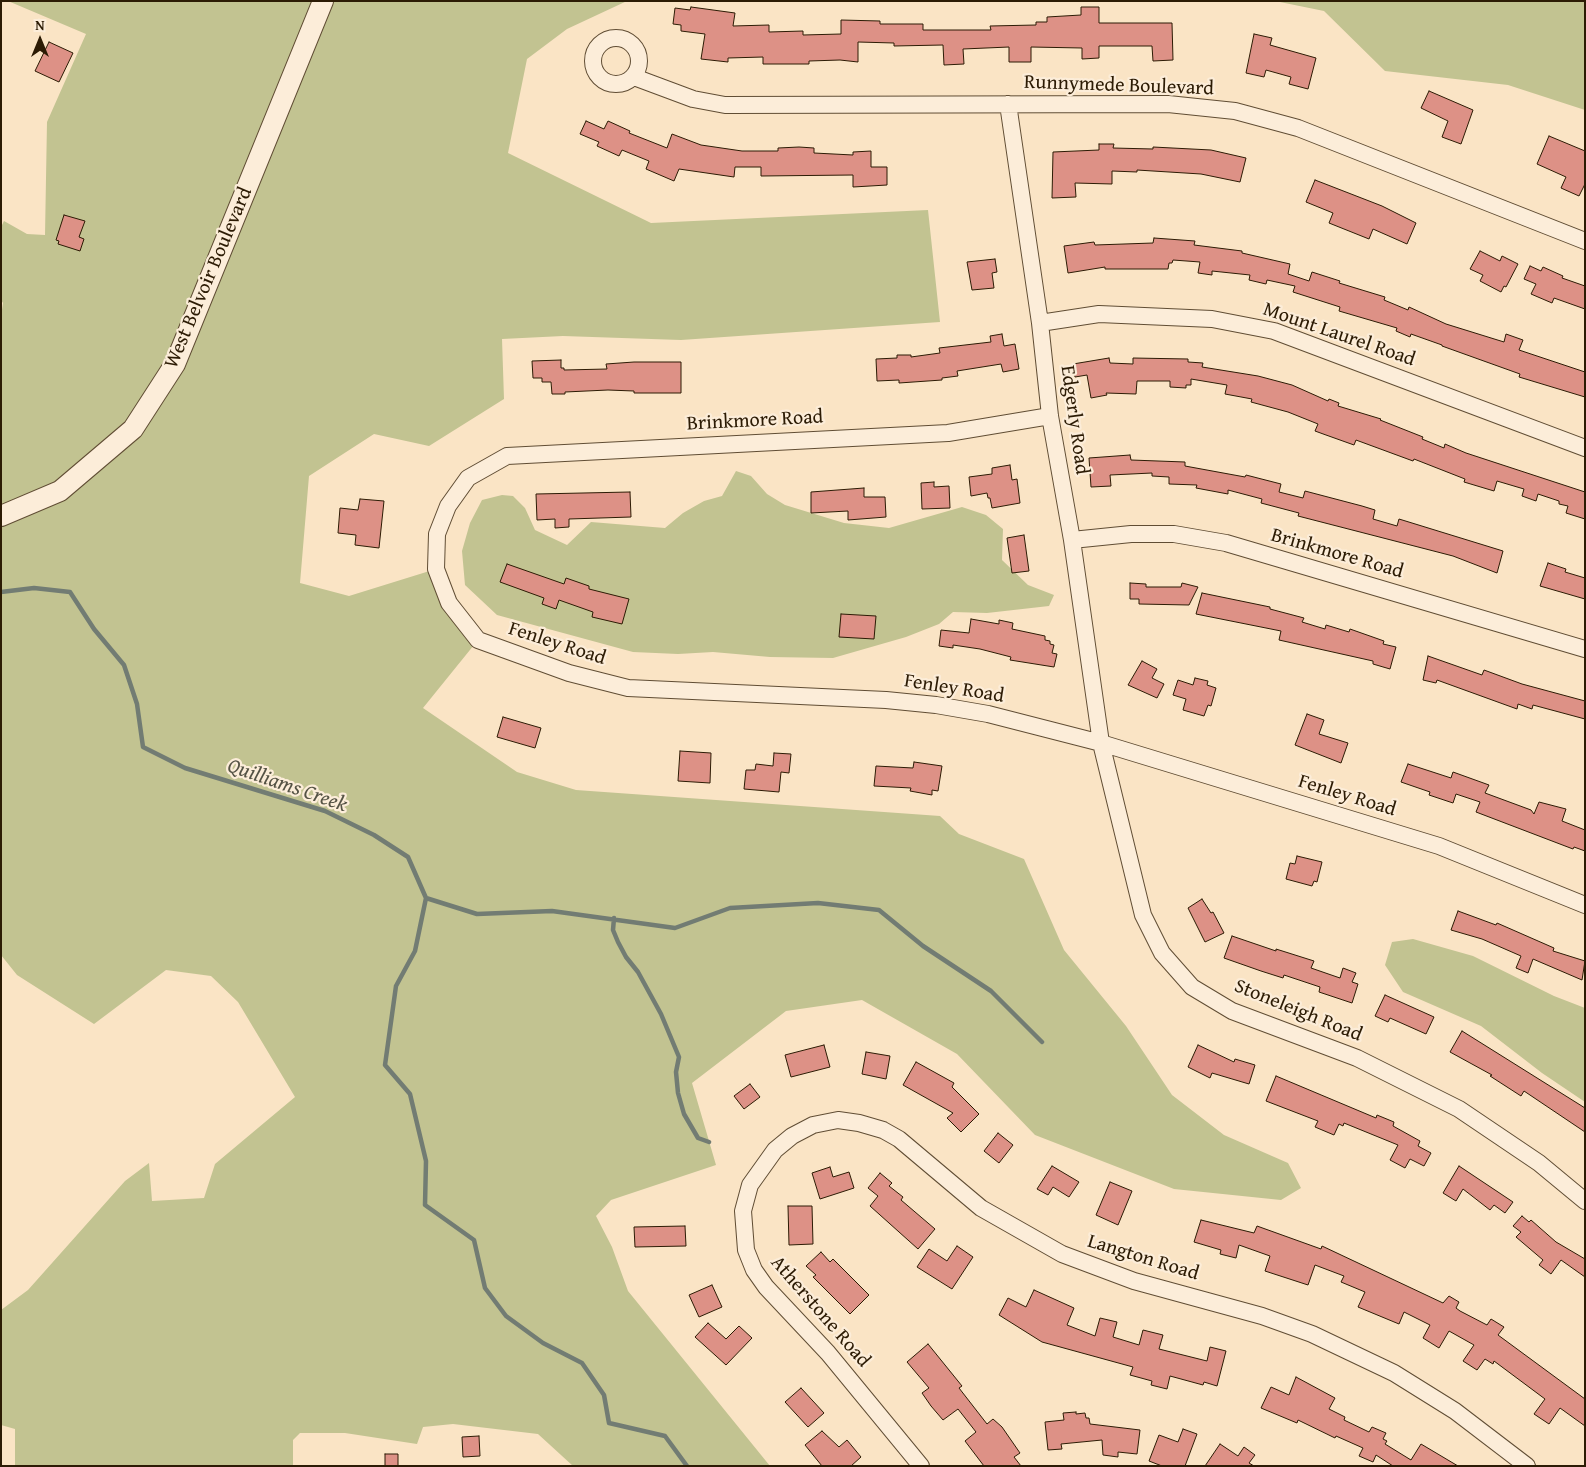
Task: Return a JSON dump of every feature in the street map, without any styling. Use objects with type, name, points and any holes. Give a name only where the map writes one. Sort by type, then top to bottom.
[{"type":"street","name":"West Belvoir Boulevard","points":[[1,516],[60,491],[134,429],[175,364],[323,1]]},
{"type":"street","name":"Runnymede Boulevard","points":[[634,77],[692,99],[725,105],[1168,104],[1236,111],[1298,128],[1585,241]]},
{"type":"street","name":"Edgerly Road","points":[[1008,104],[1040,323],[1050,416],[1072,540],[1101,742]]},
{"type":"street","name":"Mount Laurel Road","points":[[1040,323],[1098,314],[1118,314],[1212,320],[1274,331],[1585,448]]},
{"type":"street","name":"Brinkmore Road","points":[[468,478],[507,456],[515,455],[948,434],[1050,416]]},
{"type":"street","name":"Fenley Road","points":[[468,478],[448,506],[437,534],[436,569],[449,603],[478,640],[569,673],[628,688],[886,700],[936,705],[988,714],[1101,742],[1439,846],[1585,905]]},
{"type":"street","name":"Brinkmore Road","points":[[1072,540],[1131,534],[1174,534],[1226,543],[1585,649]]},
{"type":"street","name":"Stoneleigh Road","points":[[1101,742],[1143,915],[1162,953],[1192,987],[1232,1010],[1357,1058],[1460,1109],[1539,1163],[1585,1201]]},
{"type":"street","name":"Langton Road","points":[[760,1167],[774,1150],[792,1136],[813,1125],[838,1120],[859,1123],[883,1130],[900,1139],[981,1208],[1062,1254],[1134,1281],[1262,1316],[1312,1334],[1394,1373],[1455,1411],[1527,1466]]},
{"type":"street","name":"Atherstone Road","points":[[760,1167],[750,1186],[743,1211],[746,1250],[754,1270],[766,1287],[834,1360],[921,1466]]},
{"type":"green space","points":[[8,1],[627,1],[567,29],[527,59],[508,153],[651,223],[928,210],[940,322],[681,340],[563,336],[502,339],[504,399],[429,446],[374,434],[309,476],[300,583],[349,596],[436,569],[478,640],[423,708],[517,772],[576,790],[940,816],[959,834],[1024,859],[1064,950],[1126,1026],[1172,1095],[1224,1135],[1288,1163],[1301,1188],[1281,1200],[1174,1189],[1035,1135],[957,1054],[862,1000],[786,1011],[692,1083],[716,1165],[611,1200],[596,1216],[612,1247],[628,1291],[770,1466],[573,1466],[538,1434],[453,1424],[423,1427],[417,1444],[345,1433],[300,1433],[293,1440],[293,1466],[15,1466],[15,1429],[1,1425],[1,1310],[28,1290],[125,1181],[149,1163],[152,1201],[204,1198],[215,1164],[295,1097],[238,1002],[211,976],[166,970],[94,1024],[17,975],[1,955],[1,316],[3,303],[1,300],[1,227],[4,221],[27,234],[45,235],[47,122],[86,34]]},
{"type":"green space","points":[[1275,1],[1585,1],[1585,110],[1508,85],[1385,71],[1324,11]]},
{"type":"green space","points":[[736,471],[751,476],[767,494],[785,505],[844,523],[889,528],[962,507],[986,515],[1003,529],[1002,560],[1028,585],[1054,595],[1049,606],[987,613],[953,612],[939,624],[906,637],[833,658],[770,657],[713,652],[678,654],[633,652],[497,615],[465,585],[462,551],[470,523],[482,500],[502,495],[513,496],[525,508],[535,530],[567,545],[591,522],[665,528],[683,513],[704,501],[722,496]]},
{"type":"green space","points":[[1413,939],[1473,956],[1554,996],[1585,1008],[1585,1102],[1542,1073],[1481,1026],[1403,992],[1385,965],[1392,942]]},
{"type":"building","points":[[691,7],[735,13],[733,26],[769,25],[769,32],[803,31],[803,35],[841,34],[841,20],[880,21],[880,24],[923,24],[923,30],[991,30],[990,26],[1036,25],[1036,22],[1047,22],[1047,17],[1081,15],[1081,7],[1099,7],[1099,23],[1172,23],[1173,60],[1153,61],[1152,46],[1099,46],[1099,58],[1082,59],[1082,48],[1031,47],[1031,62],[1009,62],[1009,47],[963,49],[964,64],[944,65],[943,45],[894,46],[894,43],[858,42],[858,62],[840,60],[809,61],[809,64],[763,64],[763,57],[728,58],[728,62],[701,59],[705,34],[681,31],[681,25],[673,24],[675,8],[690,10]]},
{"type":"building","points":[[1254,34],[1272,38],[1270,45],[1316,58],[1308,89],[1289,84],[1291,77],[1266,70],[1264,77],[1246,73]]},
{"type":"building","points":[[49,42],[73,53],[59,82],[35,71]]},
{"type":"building","points":[[1429,91],[1473,110],[1461,144],[1442,137],[1448,121],[1421,108]]},
{"type":"building","points":[[586,121],[604,129],[608,121],[630,131],[629,133],[667,148],[672,134],[701,145],[742,151],[778,151],[778,148],[799,147],[814,148],[814,153],[853,155],[853,152],[871,151],[871,167],[887,167],[887,185],[853,187],[853,175],[761,176],[761,167],[735,167],[734,177],[679,169],[674,181],[646,169],[649,161],[622,150],[619,156],[597,146],[599,142],[580,134]]},
{"type":"building","points":[[1549,136],[1585,151],[1585,184],[1579,196],[1561,188],[1566,177],[1537,164]]},
{"type":"building","points":[[1099,144],[1114,144],[1113,148],[1153,149],[1153,147],[1211,150],[1246,158],[1240,182],[1201,174],[1137,170],[1137,172],[1112,171],[1112,184],[1075,183],[1076,197],[1052,198],[1053,152],[1099,150]]},
{"type":"building","points":[[1315,180],[1382,206],[1416,223],[1407,244],[1373,229],[1369,239],[1329,223],[1333,213],[1306,202]]},
{"type":"building","points":[[64,215],[85,221],[79,237],[84,239],[80,251],[58,244],[59,241],[56,240]]},
{"type":"building","points":[[1154,238],[1195,241],[1194,245],[1242,251],[1242,253],[1290,264],[1288,274],[1309,281],[1312,272],[1340,281],[1339,283],[1385,297],[1384,300],[1408,310],[1409,307],[1446,324],[1504,342],[1506,334],[1523,340],[1519,350],[1585,372],[1585,397],[1519,377],[1520,374],[1411,334],[1410,337],[1396,331],[1397,328],[1339,311],[1340,307],[1293,292],[1295,286],[1267,280],[1266,284],[1249,280],[1250,275],[1212,271],[1212,275],[1198,273],[1200,262],[1173,260],[1172,263],[1169,263],[1168,269],[1105,269],[1105,267],[1068,273],[1064,246],[1094,242],[1095,245],[1153,243]]},
{"type":"building","points":[[1480,251],[1500,261],[1502,256],[1518,264],[1506,287],[1504,286],[1501,292],[1480,281],[1483,275],[1470,269]]},
{"type":"building","points":[[995,259],[997,272],[992,273],[994,288],[972,290],[967,262]]},
{"type":"building","points":[[1530,266],[1541,271],[1543,267],[1563,276],[1562,278],[1585,286],[1585,309],[1554,298],[1552,303],[1531,294],[1536,284],[1524,279]]},
{"type":"building","points":[[1002,334],[1004,346],[1015,344],[1019,369],[1003,372],[1001,364],[957,371],[958,376],[942,378],[942,380],[899,383],[899,380],[877,381],[876,359],[897,358],[897,355],[911,355],[911,357],[940,353],[939,348],[991,342],[990,336]]},
{"type":"building","points":[[1109,358],[1110,363],[1133,364],[1133,358],[1188,359],[1188,362],[1203,363],[1202,367],[1258,376],[1292,385],[1328,401],[1329,399],[1339,403],[1338,406],[1381,419],[1444,448],[1445,444],[1466,453],[1585,492],[1585,519],[1566,513],[1568,506],[1559,504],[1559,501],[1538,494],[1536,501],[1522,496],[1524,489],[1497,481],[1494,491],[1464,482],[1465,479],[1414,459],[1413,461],[1356,440],[1354,445],[1315,431],[1318,424],[1288,412],[1251,402],[1252,399],[1225,394],[1227,385],[1191,379],[1191,385],[1186,385],[1186,388],[1170,387],[1170,381],[1137,381],[1136,394],[1106,393],[1107,395],[1091,398],[1087,375],[1075,377],[1073,364]]},
{"type":"building","points":[[561,360],[561,368],[564,368],[564,370],[607,369],[606,364],[634,362],[681,362],[681,393],[634,393],[634,391],[608,390],[552,394],[551,382],[542,382],[542,378],[533,378],[532,361]]},
{"type":"building","points":[[1130,455],[1131,460],[1185,462],[1185,466],[1245,477],[1246,475],[1281,484],[1279,492],[1303,498],[1305,491],[1362,506],[1375,510],[1373,519],[1397,526],[1399,519],[1503,551],[1497,573],[1453,556],[1298,516],[1299,513],[1261,503],[1262,499],[1228,490],[1228,494],[1196,488],[1197,485],[1169,484],[1169,477],[1152,476],[1152,473],[1110,475],[1111,486],[1091,487],[1089,458]]},
{"type":"building","points":[[1010,465],[1012,480],[1017,479],[1020,503],[992,508],[987,493],[971,496],[969,477],[992,474],[992,468]]},
{"type":"building","points":[[934,482],[934,487],[949,486],[950,508],[922,509],[921,483]]},
{"type":"building","points":[[864,488],[864,497],[885,497],[886,517],[848,520],[848,511],[811,513],[811,492]]},
{"type":"building","points":[[630,492],[631,517],[569,519],[569,527],[555,528],[555,519],[537,520],[536,494]]},
{"type":"building","points":[[360,499],[384,501],[379,548],[355,545],[356,535],[338,533],[340,508],[358,510]]},
{"type":"building","points":[[1024,535],[1029,571],[1012,573],[1007,538]]},
{"type":"building","points":[[1548,563],[1566,569],[1565,572],[1585,578],[1585,599],[1540,586]]},
{"type":"building","points":[[507,564],[564,584],[566,578],[589,586],[589,589],[629,599],[622,624],[592,617],[593,612],[559,600],[556,609],[542,604],[544,598],[500,582]]},
{"type":"building","points":[[1130,583],[1146,584],[1146,587],[1181,587],[1182,583],[1198,587],[1189,605],[1139,604],[1139,599],[1130,599]]},
{"type":"building","points":[[1202,593],[1270,607],[1270,609],[1304,618],[1302,622],[1325,629],[1326,625],[1349,632],[1350,629],[1384,641],[1383,644],[1396,647],[1390,669],[1373,664],[1373,661],[1279,640],[1281,631],[1196,614]]},
{"type":"building","points":[[841,614],[876,616],[874,639],[839,637]]},
{"type":"building","points":[[971,619],[999,624],[999,620],[1013,623],[1012,629],[1045,636],[1045,640],[1050,641],[1050,644],[1054,645],[1052,653],[1057,654],[1054,667],[1010,660],[1011,657],[980,649],[953,645],[953,648],[939,646],[941,630],[969,633]]},
{"type":"building","points":[[1428,656],[1482,675],[1484,670],[1522,684],[1585,701],[1585,719],[1533,705],[1532,709],[1518,704],[1517,709],[1437,680],[1436,683],[1423,680]]},
{"type":"building","points":[[1142,661],[1157,669],[1152,678],[1164,684],[1157,698],[1128,685]]},
{"type":"building","points":[[1195,678],[1208,681],[1207,685],[1216,688],[1211,706],[1208,705],[1204,716],[1183,710],[1186,699],[1173,695],[1178,680],[1193,685]]},
{"type":"building","points":[[1307,714],[1324,720],[1319,734],[1348,743],[1341,763],[1295,745]]},
{"type":"building","points":[[503,717],[541,728],[535,748],[497,737]]},
{"type":"building","points":[[680,751],[711,753],[710,783],[678,781]]},
{"type":"building","points":[[774,753],[791,754],[789,773],[781,772],[779,792],[744,789],[746,770],[755,770],[756,764],[773,766]]},
{"type":"building","points":[[914,762],[942,766],[938,791],[932,790],[932,795],[910,791],[911,788],[874,786],[876,766],[913,768]]},
{"type":"building","points":[[1408,764],[1451,778],[1453,772],[1489,785],[1485,793],[1531,810],[1534,814],[1539,802],[1566,809],[1562,821],[1585,830],[1585,851],[1574,847],[1573,849],[1476,812],[1480,802],[1456,794],[1453,803],[1429,795],[1430,792],[1401,782]]},
{"type":"building","points":[[1297,856],[1322,862],[1317,882],[1314,881],[1312,886],[1286,879],[1290,863],[1295,864]]},
{"type":"building","points":[[1202,899],[1211,913],[1213,912],[1224,933],[1205,942],[1188,908]]},
{"type":"building","points":[[1458,911],[1496,925],[1497,923],[1554,948],[1553,951],[1585,961],[1582,980],[1533,959],[1528,973],[1516,968],[1521,956],[1482,939],[1451,930]]},
{"type":"building","points":[[1232,936],[1276,951],[1276,949],[1314,961],[1311,968],[1340,978],[1343,968],[1356,973],[1352,982],[1358,984],[1352,1003],[1319,992],[1320,987],[1284,975],[1283,978],[1224,958]]},
{"type":"building","points":[[1385,995],[1434,1017],[1426,1034],[1390,1018],[1388,1022],[1375,1016]]},
{"type":"building","points":[[1462,1031],[1585,1108],[1585,1132],[1524,1091],[1521,1096],[1490,1076],[1492,1075],[1450,1052]]},
{"type":"building","points":[[824,1045],[830,1067],[791,1077],[785,1055]]},
{"type":"building","points":[[1198,1045],[1234,1062],[1235,1059],[1255,1065],[1249,1084],[1212,1073],[1210,1078],[1188,1067]]},
{"type":"building","points":[[866,1052],[890,1056],[886,1079],[862,1074]]},
{"type":"building","points":[[916,1062],[954,1083],[952,1087],[979,1114],[961,1132],[947,1118],[953,1113],[903,1085]]},
{"type":"building","points":[[1276,1076],[1376,1118],[1377,1115],[1394,1122],[1393,1126],[1420,1141],[1418,1146],[1431,1153],[1424,1166],[1410,1159],[1405,1168],[1390,1160],[1398,1145],[1344,1123],[1343,1126],[1339,1124],[1334,1135],[1315,1127],[1318,1121],[1266,1101]]},
{"type":"building","points":[[750,1084],[760,1097],[744,1109],[734,1096]]},
{"type":"building","points":[[998,1133],[1013,1145],[999,1163],[984,1151]]},
{"type":"building","points":[[1052,1166],[1079,1182],[1069,1197],[1053,1187],[1048,1195],[1037,1189]]},
{"type":"building","points":[[1459,1166],[1513,1202],[1505,1213],[1494,1205],[1490,1210],[1463,1189],[1456,1201],[1443,1193]]},
{"type":"building","points":[[830,1167],[833,1177],[849,1172],[854,1188],[820,1199],[812,1173]]},
{"type":"building","points":[[880,1173],[892,1183],[889,1186],[903,1197],[901,1200],[935,1229],[918,1249],[870,1206],[878,1196],[868,1188]]},
{"type":"building","points":[[1110,1182],[1132,1191],[1118,1225],[1096,1215]]},
{"type":"building","points":[[788,1206],[812,1206],[813,1244],[789,1245]]},
{"type":"building","points":[[1522,1216],[1529,1222],[1531,1220],[1556,1242],[1585,1259],[1585,1277],[1561,1260],[1551,1274],[1539,1265],[1543,1260],[1516,1237],[1521,1232],[1513,1226]]},
{"type":"building","points":[[1201,1220],[1254,1233],[1257,1226],[1321,1249],[1322,1246],[1443,1303],[1449,1296],[1459,1302],[1456,1308],[1460,1311],[1487,1325],[1491,1319],[1504,1327],[1498,1335],[1585,1399],[1585,1426],[1560,1408],[1549,1424],[1534,1414],[1545,1399],[1494,1361],[1493,1364],[1485,1359],[1477,1370],[1463,1361],[1474,1345],[1449,1331],[1439,1348],[1423,1338],[1430,1325],[1404,1312],[1399,1324],[1358,1307],[1365,1292],[1341,1282],[1344,1276],[1315,1265],[1308,1285],[1265,1271],[1270,1256],[1239,1245],[1236,1258],[1220,1254],[1221,1250],[1194,1242]]},
{"type":"building","points":[[685,1226],[686,1246],[635,1247],[634,1227]]},
{"type":"building","points":[[957,1246],[973,1257],[952,1289],[917,1267],[929,1249],[947,1261]]},
{"type":"building","points":[[821,1252],[830,1262],[833,1259],[869,1295],[850,1314],[813,1277],[816,1275],[806,1266]]},
{"type":"building","points":[[712,1285],[722,1307],[699,1317],[689,1295]]},
{"type":"building","points":[[1034,1290],[1074,1308],[1067,1325],[1095,1336],[1100,1318],[1117,1322],[1113,1337],[1139,1345],[1143,1330],[1163,1335],[1159,1349],[1207,1361],[1210,1347],[1226,1351],[1217,1386],[1204,1382],[1203,1385],[1170,1376],[1167,1389],[1151,1385],[1152,1381],[1130,1375],[1133,1367],[1042,1342],[999,1315],[1008,1298],[1026,1307]]},
{"type":"building","points":[[708,1323],[726,1339],[739,1326],[752,1338],[726,1365],[695,1337]]},
{"type":"building","points":[[928,1344],[962,1386],[959,1388],[987,1424],[993,1419],[1002,1427],[1020,1453],[1014,1457],[1021,1466],[984,1466],[965,1441],[976,1432],[958,1409],[943,1420],[931,1406],[922,1393],[929,1388],[907,1362]]},
{"type":"building","points":[[1296,1377],[1335,1398],[1329,1409],[1345,1417],[1344,1420],[1369,1432],[1372,1427],[1386,1433],[1383,1439],[1387,1441],[1385,1444],[1411,1460],[1421,1444],[1458,1466],[1393,1466],[1376,1455],[1373,1462],[1359,1456],[1363,1448],[1336,1436],[1335,1438],[1298,1420],[1297,1423],[1261,1408],[1271,1387],[1289,1395]]},
{"type":"building","points":[[801,1388],[824,1413],[808,1427],[785,1402]]},
{"type":"building","points":[[1076,1412],[1076,1414],[1085,1413],[1086,1418],[1089,1418],[1090,1424],[1140,1430],[1137,1454],[1118,1452],[1118,1457],[1103,1455],[1102,1440],[1061,1444],[1062,1449],[1048,1450],[1045,1422],[1064,1420],[1063,1413]]},
{"type":"building","points":[[1183,1429],[1197,1434],[1185,1466],[1162,1466],[1149,1461],[1159,1435],[1178,1442]]},
{"type":"building","points":[[822,1431],[839,1447],[847,1440],[861,1457],[851,1466],[822,1466],[805,1445]]},
{"type":"building","points":[[479,1436],[480,1456],[463,1457],[462,1437]]},
{"type":"building","points":[[1220,1444],[1238,1456],[1244,1447],[1255,1455],[1249,1463],[1254,1466],[1205,1466]]},
{"type":"building","points":[[385,1454],[398,1454],[398,1466],[385,1466]]},
{"type":"waterway","name":"Quilliams Creek","points":[[1,592],[34,588],[70,592],[94,629],[124,665],[137,704],[143,747],[185,768],[325,811],[374,835],[408,857],[426,898],[415,951],[396,986],[385,1065],[410,1094],[426,1161],[425,1205],[474,1240],[485,1288],[506,1316],[543,1343],[582,1363],[604,1395],[609,1423],[665,1436],[687,1466]]},
{"type":"waterway","points":[[426,898],[477,914],[552,911],[675,928],[730,908],[818,903],[879,910],[923,946],[991,991],[1042,1042]]},
{"type":"waterway","points":[[614,918],[613,930],[618,942],[626,957],[638,972],[661,1014],[679,1057],[676,1072],[678,1093],[684,1114],[698,1138],[709,1142]]}]
